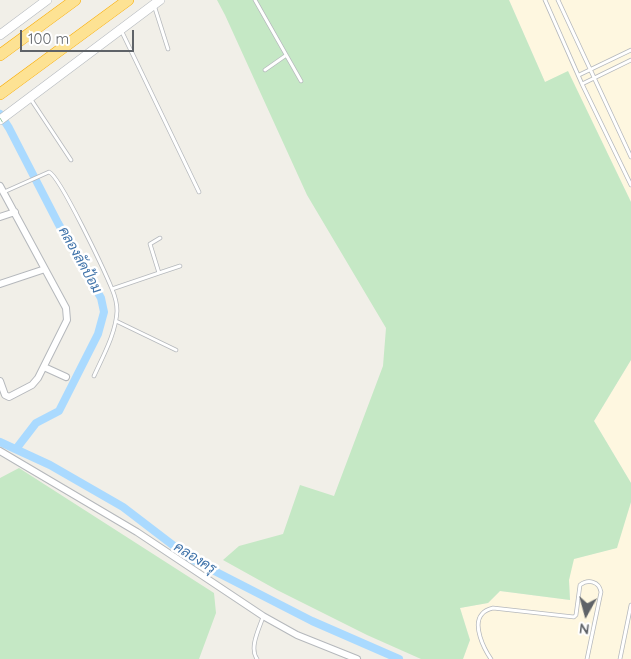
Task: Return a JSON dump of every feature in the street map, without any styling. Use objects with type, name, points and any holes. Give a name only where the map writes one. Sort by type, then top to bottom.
[{"type":"highway","points":[[0,55],[75,0]]},
{"type":"highway","points":[[0,94],[128,0]]},
{"type":"main road","points":[[0,35],[47,0]]},
{"type":"main road","points":[[1,120],[157,2]]},
{"type":"street","points":[[0,186],[66,308],[67,320],[44,367],[32,385],[13,395],[5,396],[0,381]]},
{"type":"street","points":[[0,217],[15,212]]},
{"type":"street","points":[[0,284],[46,269]]},
{"type":"street","points":[[44,367],[66,377]]},
{"type":"street","points":[[0,451],[137,532],[263,616],[298,635],[357,659]]},
{"type":"lane","points":[[255,0],[300,81]]},
{"type":"lane","points":[[545,0],[582,84],[631,185]]},
{"type":"lane","points":[[558,0],[631,156]]},
{"type":"lane","points":[[157,2],[168,49]]},
{"type":"lane","points":[[120,30],[199,192]]},
{"type":"lane","points":[[579,75],[631,50]]},
{"type":"lane","points":[[265,70],[285,56]]},
{"type":"lane","points":[[582,84],[631,60]]},
{"type":"lane","points":[[30,97],[71,160]]},
{"type":"lane","points":[[4,192],[41,175],[49,172],[53,173],[112,290],[117,309],[116,321],[94,376]]},
{"type":"lane","points":[[159,273],[150,244],[160,238]]},
{"type":"lane","points":[[112,290],[180,266]]},
{"type":"lane","points":[[116,321],[176,350]]},
{"type":"lane","points":[[491,659],[483,648],[479,634],[479,620],[484,612],[493,608],[574,618],[580,585],[587,582],[596,583],[600,587],[601,592],[587,659]]},
{"type":"lane","points":[[620,659],[631,605]]},
{"type":"lane","points":[[257,659],[254,655],[254,647],[263,616]]},
{"type":"shaded area","points":[[509,0],[631,0],[631,202],[568,72],[545,82]]},
{"type":"shaded area","points":[[631,360],[631,483],[594,421]]},
{"type":"shaded area","points":[[631,502],[631,659],[463,659],[470,640],[460,608],[488,603],[500,591],[570,600],[569,580],[573,559],[616,548]]},
{"type":"green space","points":[[217,0],[509,0],[545,82],[568,71],[631,202],[631,360],[594,421],[631,483],[631,502],[617,548],[574,559],[569,580],[570,600],[500,591],[488,603],[460,608],[470,640],[463,659],[421,659],[367,635],[277,590],[223,560],[239,546],[283,534],[300,485],[334,496],[383,366],[386,328],[307,195]]},
{"type":"green space","points":[[19,468],[214,593],[216,613],[199,659],[0,659],[0,478]]},
{"type":"waterway","name":"คลองลัดป้อม","points":[[0,114],[58,223],[101,298],[104,312],[98,334],[59,411],[36,423],[16,449]]},
{"type":"waterway","name":"คลองครุ","points":[[0,442],[50,465],[123,507],[191,559],[312,621],[399,659]]}]
